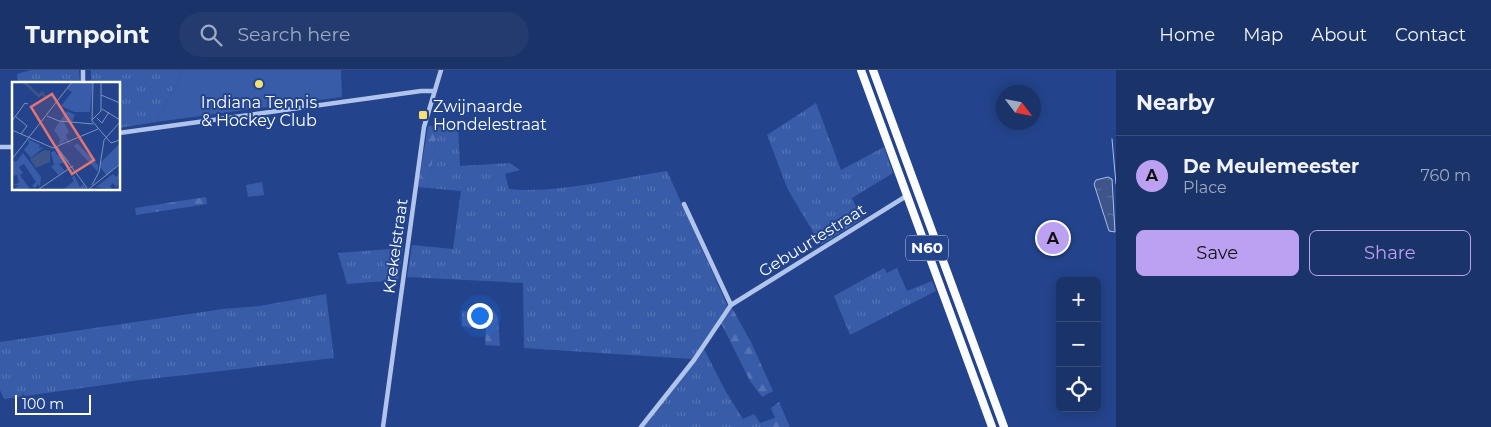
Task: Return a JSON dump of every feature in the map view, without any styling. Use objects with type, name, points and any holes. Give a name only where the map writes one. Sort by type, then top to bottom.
[{"type":"highway","name":"N60","points":[[861,70],[992,427]]},
{"type":"highway","name":"N60","points":[[873,70],[1004,427]]},
{"type":"street","name":"Krekelstraat","points":[[383,427],[421,148],[434,91],[441,70]]},
{"type":"street","points":[[120,133],[412,92],[434,91]]},
{"type":"street","name":"Gebuurtestraat","points":[[641,427],[694,360],[731,305],[908,195]]},
{"type":"street","points":[[684,204],[731,305]]},
{"type":"green space","points":[[31,70],[79,70],[80,82],[18,82],[17,74]]},
{"type":"green space","points":[[91,70],[184,70],[156,122],[120,128],[120,82],[91,82]]},
{"type":"green space","name":"Indiana Tennis & Hockey Club","points":[[184,70],[341,70],[342,97],[156,122]]},
{"type":"green space","points":[[816,103],[841,170],[884,147],[893,173],[852,198],[862,219],[821,245],[788,190],[767,135]]},
{"type":"green space","points":[[428,126],[438,127],[428,188],[418,187]]},
{"type":"green space","points":[[458,126],[460,166],[510,163],[520,170],[505,174],[509,189],[527,190],[567,187],[667,171],[728,307],[692,359],[524,348],[523,283],[407,277],[412,245],[453,249],[461,191],[428,188],[438,127]]},
{"type":"green space","points":[[262,182],[264,195],[248,197],[246,185]]},
{"type":"green space","points":[[206,197],[207,204],[136,215],[135,208]]},
{"type":"green space","points":[[403,248],[398,280],[347,284],[338,253]]},
{"type":"green space","points":[[884,268],[887,273],[897,268],[907,291],[932,281],[936,291],[850,335],[834,296]]},
{"type":"green space","points":[[326,294],[334,358],[132,381],[4,399],[0,390],[0,342],[223,309],[260,306]]},
{"type":"green space","points":[[732,308],[751,342],[773,391],[762,397],[750,381],[721,323]]},
{"type":"green space","points":[[493,310],[498,317],[500,346],[485,345],[486,329],[462,326],[462,311],[482,313]]},
{"type":"green space","points":[[704,349],[726,392],[743,419],[754,414],[763,427],[644,427]]},
{"type":"green space","points":[[779,402],[790,427],[763,427],[760,423],[775,418],[771,408]]},
{"type":"water","points":[[1108,177],[1112,179],[1115,232],[1109,231],[1094,184],[1096,180]]},
{"type":"waterway","points":[[1112,139],[1116,184]]},
{"type":"place","name":"Indiana Tennis & Hockey Club","points":[[259,84]]},
{"type":"place","name":"Zwijnaarde Hondelestraat","points":[[423,115]]},
{"type":"place","name":"De Meulemeester","points":[[1053,238]]}]
